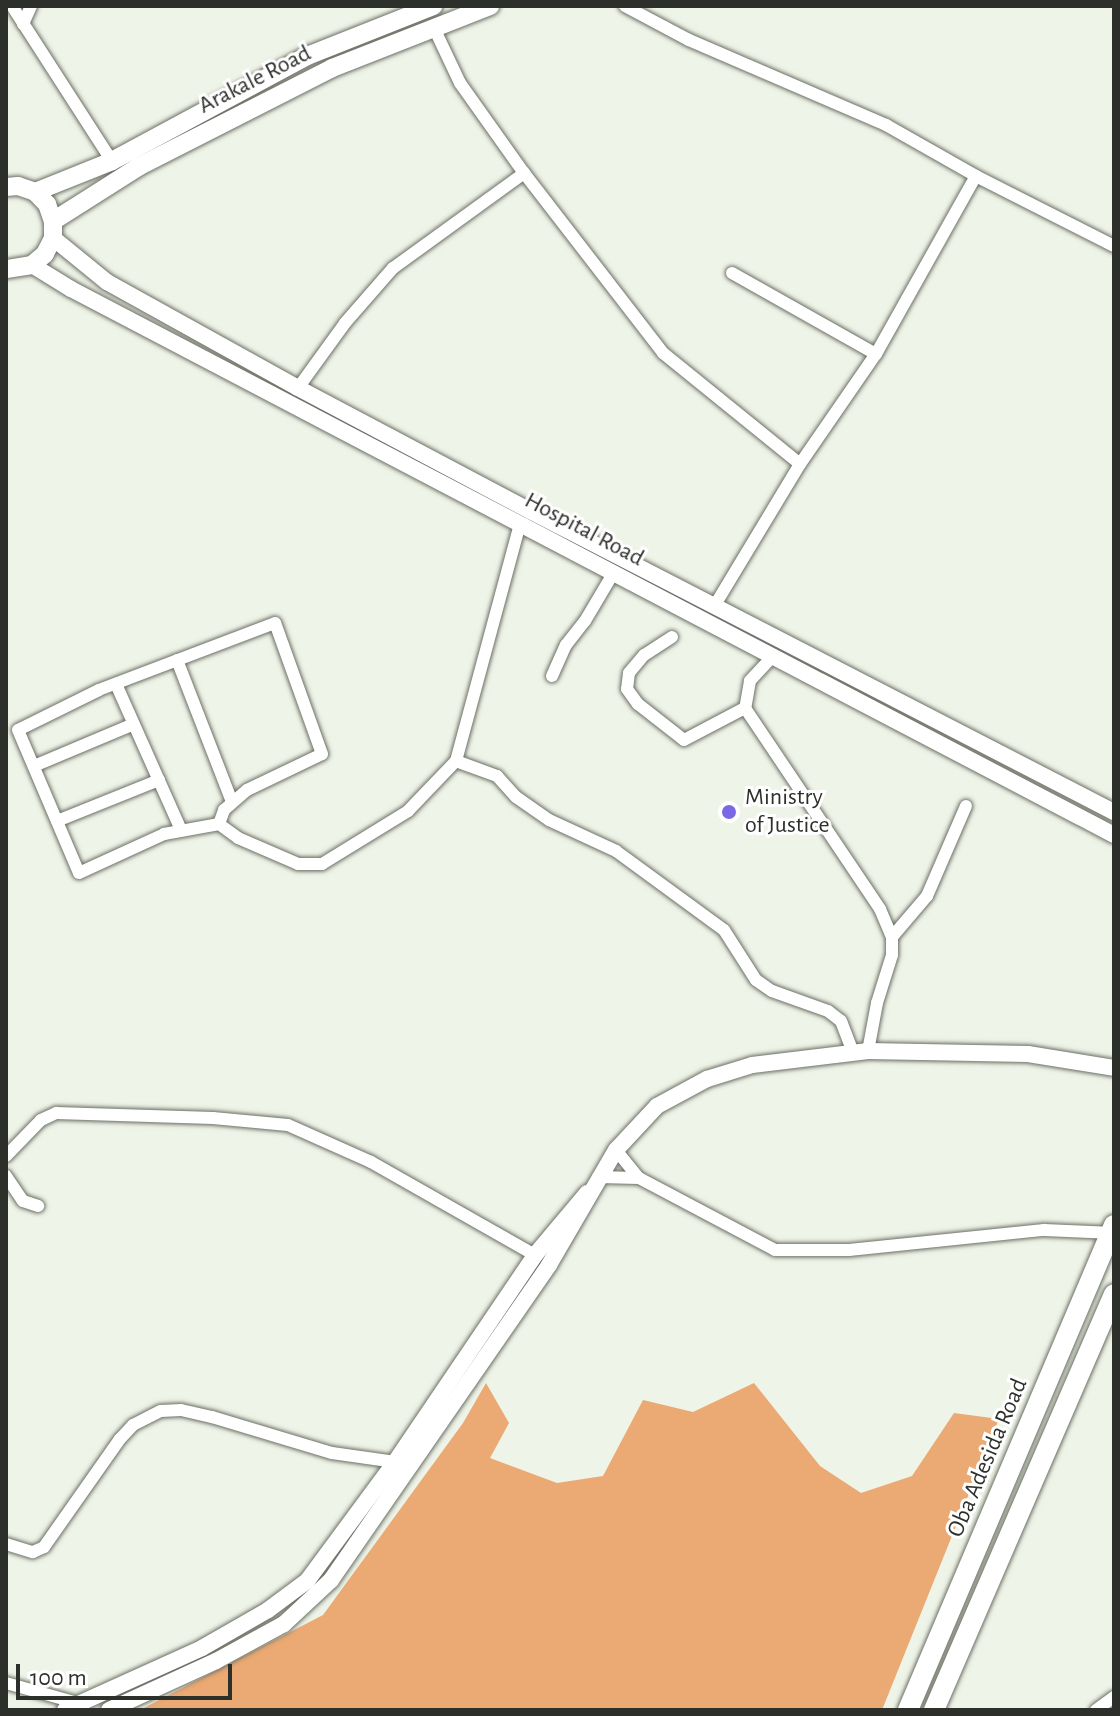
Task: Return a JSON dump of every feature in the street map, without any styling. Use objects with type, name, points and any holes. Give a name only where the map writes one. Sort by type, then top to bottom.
[{"type":"main road","name":"Arakale Road","points":[[35,192],[112,161],[307,56],[407,10],[433,6]]},
{"type":"main road","name":"Arakale Road","points":[[32,265],[45,254],[53,229],[138,167],[332,68],[490,6]]},
{"type":"main road","points":[[6,187],[18,186],[35,192],[47,204],[53,229]]},
{"type":"main road","points":[[6,269],[32,265]]},
{"type":"main road","name":"Oba Adesida Road","points":[[908,1710],[1113,1230]]},
{"type":"main road","name":"Oba Adesida Road","points":[[934,1710],[1114,1294]]},
{"type":"street","points":[[12,6],[112,161]]},
{"type":"street","points":[[23,24],[31,6]]},
{"type":"street","points":[[625,6],[689,40],[886,125],[976,176],[1114,246]]},
{"type":"street","points":[[434,28],[460,83],[524,173],[663,353],[800,464]]},
{"type":"street","points":[[298,388],[345,323],[393,268],[524,173]]},
{"type":"street","points":[[715,605],[800,464],[876,354],[976,176]]},
{"type":"street","name":"Hospital Road","points":[[53,229],[107,282],[298,388],[1114,812]]},
{"type":"street","name":"Hospital Road","points":[[32,265],[71,289],[1114,835]]},
{"type":"street","points":[[732,273],[876,354]]},
{"type":"street","points":[[219,824],[232,802],[247,790],[322,754],[275,623],[116,684],[18,730],[79,873],[181,830],[219,824],[238,838],[298,864],[322,864],[408,811],[456,761],[520,523]]},
{"type":"street","points":[[552,676],[566,645],[585,621],[614,572]]},
{"type":"street","points":[[672,637],[644,655],[629,673],[627,689],[638,704],[684,740],[745,708]]},
{"type":"street","points":[[773,656],[750,681],[745,708],[880,909],[892,937],[892,955],[861,1052]]},
{"type":"street","points":[[177,660],[232,802]]},
{"type":"street","points":[[116,684],[181,830]]},
{"type":"street","points":[[34,766],[134,724]]},
{"type":"street","points":[[456,761],[497,776],[516,797],[549,820],[616,851],[724,930],[756,980],[772,991],[828,1011],[841,1021],[861,1052]]},
{"type":"street","points":[[57,821],[159,780]]},
{"type":"street","points":[[892,937],[927,896],[966,806]]},
{"type":"street","points":[[6,1683],[73,1707],[202,1648],[288,1596],[323,1562],[395,1462],[535,1255],[573,1206],[588,1192],[616,1150],[657,1106],[707,1079],[752,1065],[861,1052],[1028,1054],[1114,1068]]},
{"type":"street","points":[[6,1156],[41,1120],[56,1113],[213,1118],[288,1125],[371,1162],[535,1255]]},
{"type":"street","points":[[616,1150],[639,1178],[760,1243],[793,1252],[849,1250],[1044,1230],[1113,1230]]},
{"type":"street","points":[[6,1176],[23,1201],[38,1206]]},
{"type":"street","points":[[598,1177],[639,1178]]},
{"type":"street","points":[[109,1710],[216,1661],[284,1624],[312,1601],[353,1552],[534,1287],[583,1211],[588,1192]]},
{"type":"street","points":[[6,1544],[33,1552],[44,1547],[120,1439],[133,1425],[161,1411],[181,1410],[332,1453],[395,1462]]},
{"type":"street","points":[[1096,1710],[1114,1697]]},
{"type":"shaded area","points":[[486,1383],[509,1423],[490,1458],[557,1483],[603,1476],[643,1400],[693,1412],[754,1383],[820,1466],[861,1493],[912,1476],[954,1413],[999,1419],[882,1710],[140,1710],[323,1615],[463,1423]]},
{"type":"place","name":"Ministry of Justice","points":[[729,812]]}]
